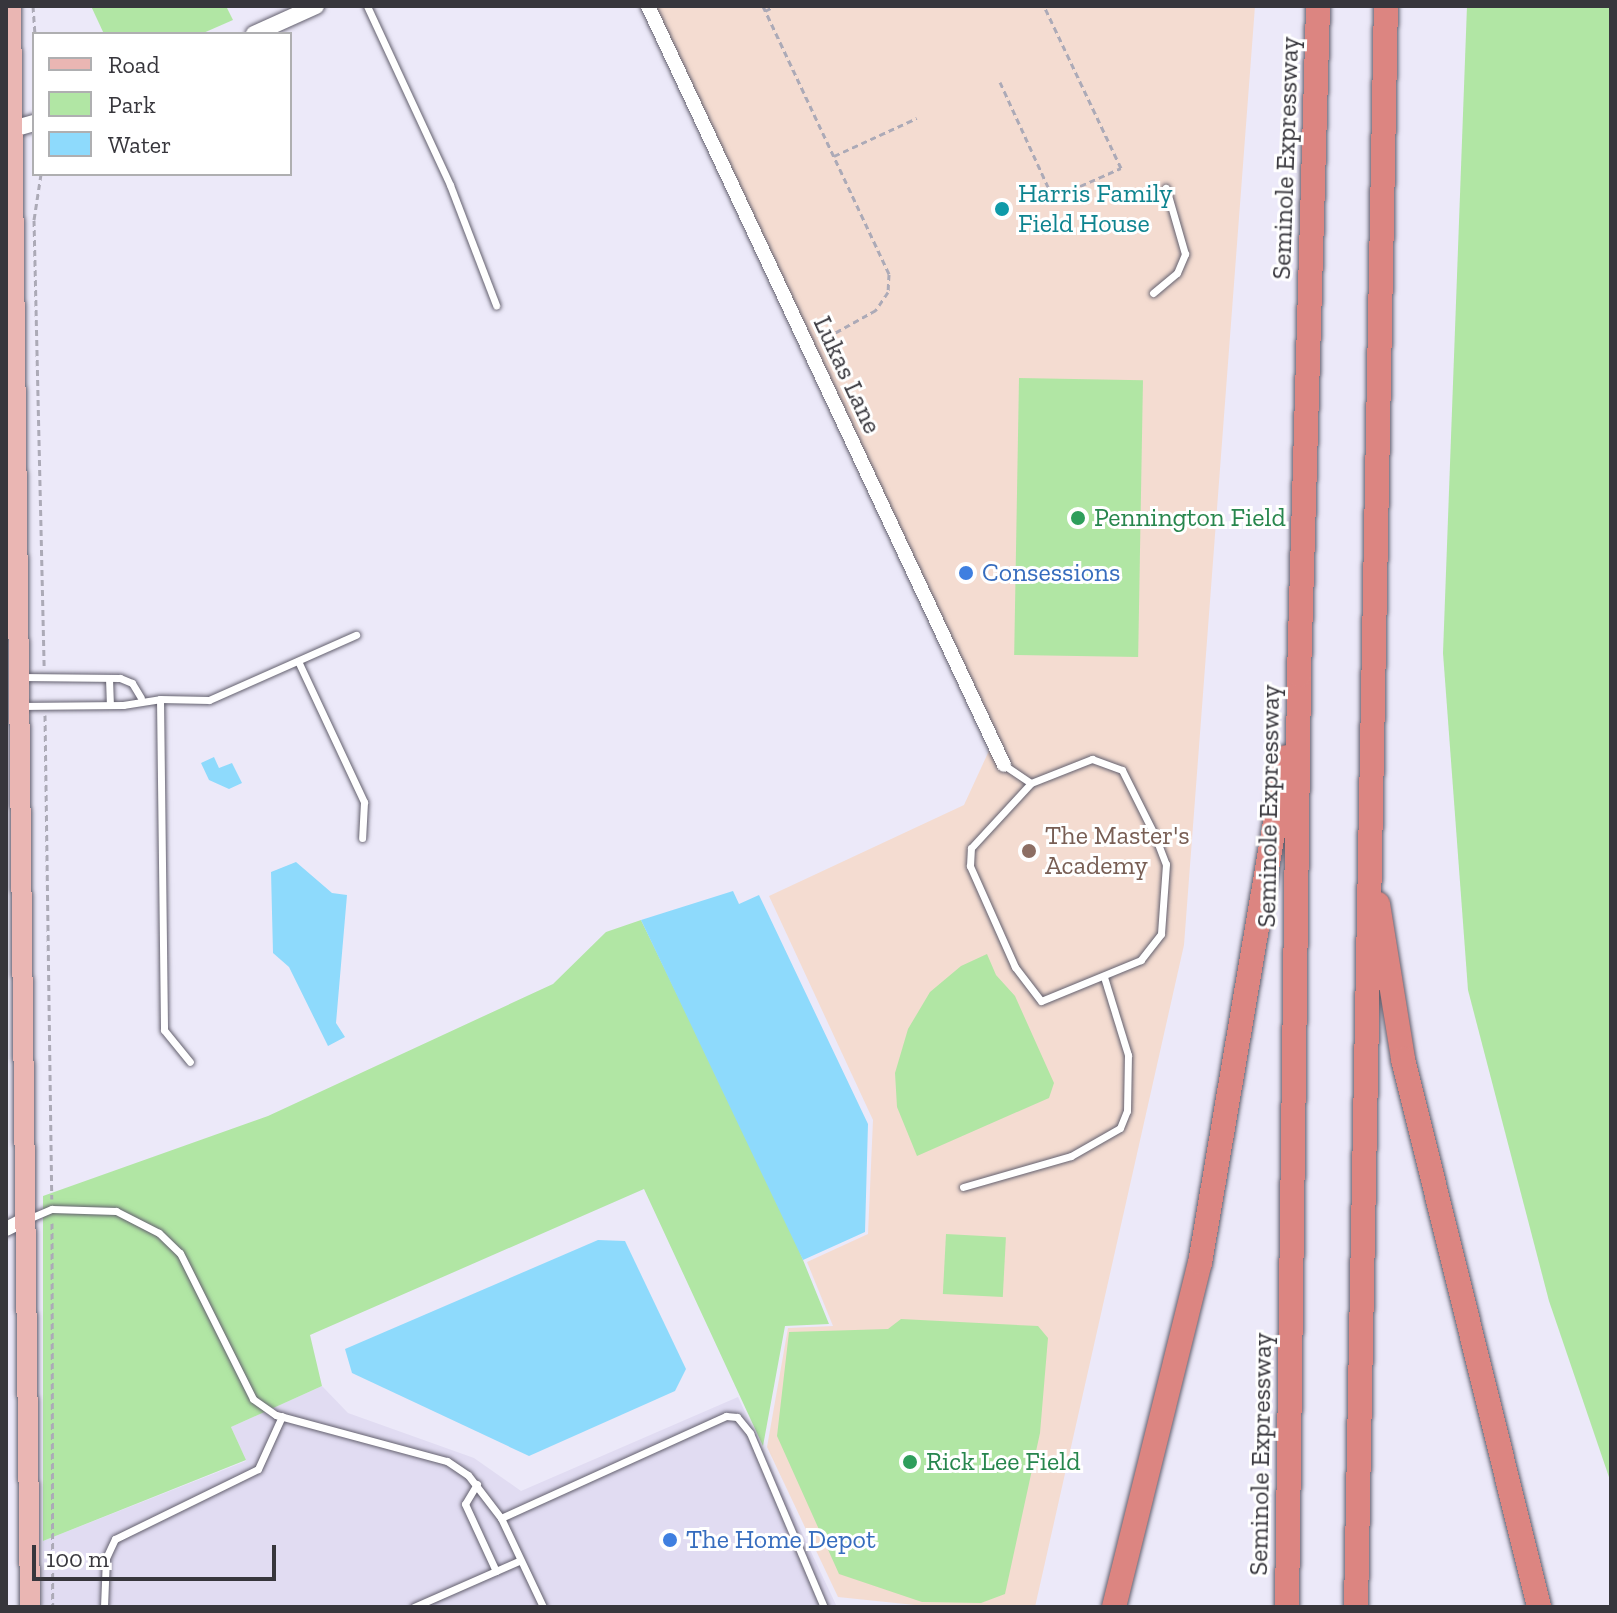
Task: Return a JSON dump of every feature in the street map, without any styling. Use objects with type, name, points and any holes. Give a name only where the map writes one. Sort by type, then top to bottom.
[{"type":"highway","name":"Seminole Expressway","points":[[1287,1607],[1299,675],[1318,6]]},
{"type":"highway","points":[[1356,1607],[1368,829],[1386,6]]},
{"type":"highway","points":[[1114,1607],[1200,1263],[1299,675]]},
{"type":"highway","points":[[1368,829],[1403,1059],[1539,1607]]},
{"type":"main road","points":[[11,6],[13,681],[20,706],[30,1607]]},
{"type":"street","points":[[258,32],[316,6]]},
{"type":"street","name":"Lukas Lane","points":[[648,6],[1004,765]]},
{"type":"street","points":[[9,130],[32,124]]},
{"type":"street","points":[[6,1229],[26,1219]]},
{"type":"lane","points":[[367,6],[450,185],[496,305]]},
{"type":"lane","points":[[1153,293],[1177,273],[1185,254],[1166,188]]},
{"type":"lane","points":[[20,706],[110,705],[141,698],[209,700],[356,635]]},
{"type":"lane","points":[[298,661],[364,802],[362,838]]},
{"type":"lane","points":[[109,678],[110,705]]},
{"type":"lane","points":[[13,681],[109,678],[132,683],[141,698]]},
{"type":"lane","points":[[160,699],[164,1030],[190,1062]]},
{"type":"lane","points":[[1092,759],[1114,764],[1127,776],[1166,864],[1158,944],[1141,960],[1104,977],[1046,1001],[1037,999],[1015,967],[970,866],[971,848],[981,832],[1031,783],[1092,759]]},
{"type":"lane","points":[[1004,765],[1031,783]]},
{"type":"lane","points":[[963,1187],[1071,1156],[1120,1128],[1127,1111],[1128,1055],[1104,977]]},
{"type":"lane","points":[[26,1219],[52,1209],[105,1210],[159,1233],[180,1253],[240,1380],[253,1399],[282,1416],[447,1461],[477,1484],[501,1518],[543,1607]]},
{"type":"lane","points":[[104,1607],[106,1558],[115,1539],[258,1469],[282,1416]]},
{"type":"lane","points":[[501,1518],[726,1416],[737,1417],[750,1433],[824,1607]]},
{"type":"lane","points":[[477,1484],[465,1504],[496,1571]]},
{"type":"lane","points":[[414,1607],[519,1561]]},
{"type":"path","points":[[33,6],[35,32]]},
{"type":"path","points":[[775,6],[764,8],[889,280],[876,310],[820,343]]},
{"type":"path","points":[[1000,82],[1053,198],[1121,168],[1044,6]]},
{"type":"path","points":[[834,156],[917,118]]},
{"type":"path","points":[[41,176],[34,220],[44,667]]},
{"type":"path","points":[[45,719],[51,1190]]},
{"type":"path","points":[[52,1226],[53,1607]]},
{"type":"shaded area","name":"The Master's Academy","points":[[653,6],[1255,6],[1184,945],[1035,1607],[934,1607],[838,1597],[767,1447],[788,1328],[833,1326],[807,1262],[868,1234],[873,1120],[769,896],[964,805],[993,742]]},
{"type":"shaded area","points":[[322,1386],[348,1413],[474,1458],[521,1491],[738,1397],[837,1607],[42,1607],[43,1541],[246,1461],[231,1427]]},
{"type":"green space","points":[[91,6],[226,6],[233,20],[206,32],[103,32]]},
{"type":"green space","points":[[1467,6],[1611,6],[1611,1483],[1549,1301],[1468,990],[1443,653]]},
{"type":"green space","name":"Pennington Field","points":[[1019,378],[1143,380],[1138,657],[1014,655]]},
{"type":"green space","points":[[641,920],[788,1223],[829,1324],[785,1326],[763,1446],[644,1189],[310,1335],[322,1386],[231,1427],[246,1460],[43,1541],[43,1196],[268,1116],[553,984],[606,932]]},
{"type":"green space","points":[[987,954],[996,975],[1015,996],[1054,1083],[1049,1098],[917,1156],[897,1107],[895,1073],[908,1029],[930,992],[961,966]]},
{"type":"green space","points":[[946,1234],[1006,1237],[1003,1297],[943,1294]]},
{"type":"green space","name":"Rick Lee Field","points":[[901,1319],[1038,1326],[1048,1338],[1040,1433],[1005,1594],[981,1603],[922,1602],[839,1574],[777,1436],[789,1332],[888,1329]]},
{"type":"water","points":[[214,757],[219,768],[232,763],[242,783],[229,789],[209,780],[201,763]]},
{"type":"water","points":[[296,862],[332,893],[347,895],[336,1023],[345,1037],[328,1046],[289,967],[273,953],[271,872]]},
{"type":"water","points":[[733,891],[739,904],[759,895],[868,1124],[865,1232],[803,1260],[641,920]]},
{"type":"water","points":[[598,1240],[625,1241],[686,1369],[675,1391],[529,1456],[352,1373],[345,1349]]},
{"type":"place","name":"Harris Family Field House","points":[[1002,209]]},
{"type":"place","name":"Pennington Field","points":[[1078,518]]},
{"type":"place","name":"Consessions","points":[[966,573]]},
{"type":"place","name":"The Master's Academy","points":[[1029,851]]},
{"type":"place","name":"Rick Lee Field","points":[[910,1462]]},
{"type":"place","name":"The Home Depot","points":[[670,1540]]}]
